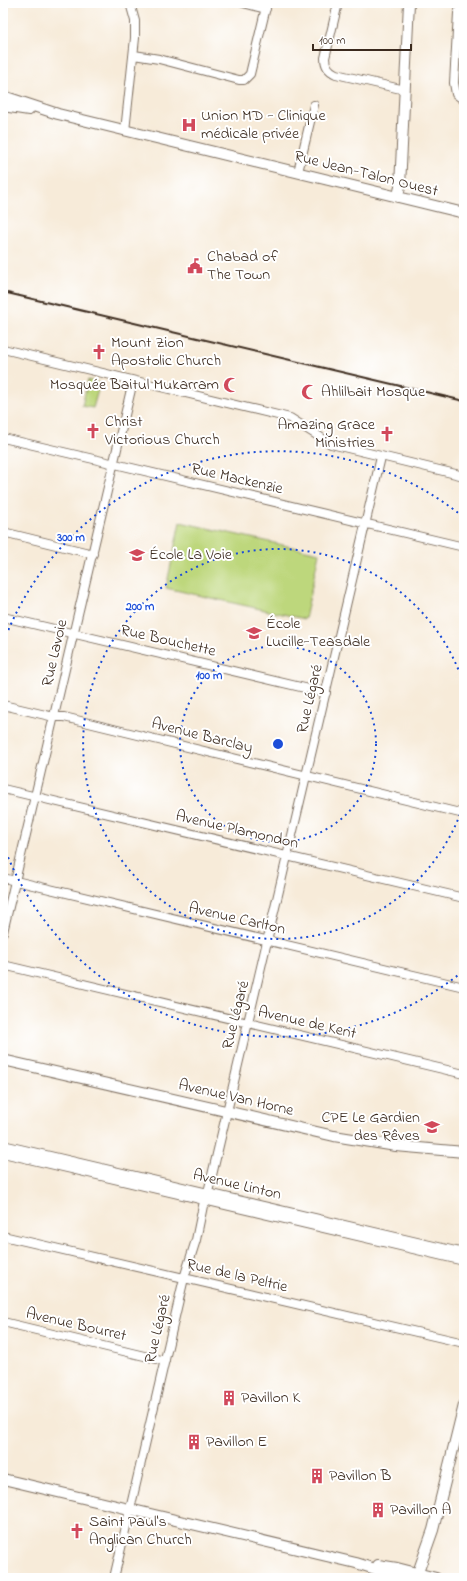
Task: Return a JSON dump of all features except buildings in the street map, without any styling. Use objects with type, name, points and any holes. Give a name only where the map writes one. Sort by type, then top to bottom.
[{"type":"main road","points":[[398,197],[400,186],[409,3]]},
{"type":"main road","name":"Rue Jean-Talon Ouest","points":[[3,96],[51,112],[125,131],[464,213]]},
{"type":"main road","name":"Rue Jean-Talon Ouest","points":[[3,106],[51,112]]},
{"type":"main road","name":"Avenue Van Horne","points":[[3,1060],[352,1140],[396,1146],[464,1152]]},
{"type":"main road","points":[[417,1576],[433,1530],[463,1412]]},
{"type":"main road","points":[[3,1479],[356,1563],[404,1578]]},
{"type":"main road","points":[[356,1563],[397,1568],[417,1576],[436,1578]]},
{"type":"street","points":[[125,131],[134,54],[135,29],[130,3]]},
{"type":"street","points":[[134,54],[244,80],[250,74],[267,6],[243,3]]},
{"type":"street","points":[[338,3],[325,55],[325,63],[327,67],[336,74],[405,90]]},
{"type":"street","points":[[464,4],[458,13],[454,83],[456,94],[464,100]]},
{"type":"street","points":[[298,172],[314,106]]},
{"type":"street","points":[[3,349],[290,418],[331,444],[464,476]]},
{"type":"street","name":"Rue Lavoie","points":[[3,932],[115,464],[133,381]]},
{"type":"street","name":"Rue Mackenzie","points":[[3,438],[464,547]]},
{"type":"street","name":"Rue Légaré","points":[[114,1578],[184,1278],[196,1240],[204,1201],[208,1193],[381,457]]},
{"type":"street","points":[[3,532],[93,554]]},
{"type":"street","name":"Rue Bouchette","points":[[3,617],[326,693]]},
{"type":"street","name":"Avenue Barclay","points":[[3,705],[54,717],[64,717],[464,814]]},
{"type":"street","name":"Avenue Plamondon","points":[[3,789],[464,898]]},
{"type":"street","name":"Avenue Carlton","points":[[3,878],[464,987]]},
{"type":"street","name":"Avenue de Kent","points":[[3,965],[464,1074]]},
{"type":"street","name":"Avenue Linton","points":[[3,1145],[464,1253]]},
{"type":"street","name":"Avenue Linton","points":[[3,1153],[204,1201],[464,1260]]},
{"type":"street","name":"Rue de la Peltrie","points":[[3,1236],[464,1343]]},
{"type":"street","name":"Avenue Bourret","points":[[3,1322],[165,1361]]},
{"type":"green space","points":[[88,380],[100,383],[93,408],[82,406]]},
{"type":"green space","points":[[180,522],[319,553],[305,619],[166,588]]},
{"type":"railway","points":[[3,292],[464,401]]},
{"type":"place","name":"Union MD - Clinique médicale privée","points":[[189,125]]},
{"type":"place","name":"Chabad of The Town","points":[[195,266]]},
{"type":"place","name":"Mount Zion Apostolic Church","points":[[99,352]]},
{"type":"place","name":"Mosquée Baitul Mukarram","points":[[231,385]]},
{"type":"place","name":"Ahlilbait Mosque","points":[[309,392]]},
{"type":"place","name":"Christ Victorious Church","points":[[93,431]]},
{"type":"place","name":"Amazing Grace Ministries","points":[[387,434]]},
{"type":"place","name":"École La Voie","points":[[137,555]]},
{"type":"place","name":"École Lucille-Teasdale","points":[[254,633]]},
{"type":"place","name":"CPE Le Gardien des Rêves","points":[[432,1127]]},
{"type":"place","name":"Pavillon K","points":[[229,1398]]},
{"type":"place","name":"Pavillon E","points":[[194,1442]]},
{"type":"place","name":"Pavillon B","points":[[317,1476]]},
{"type":"place","name":"Pavillon A","points":[[378,1510]]},
{"type":"place","name":"Saint Paul's Anglican Church","points":[[77,1531]]}]
